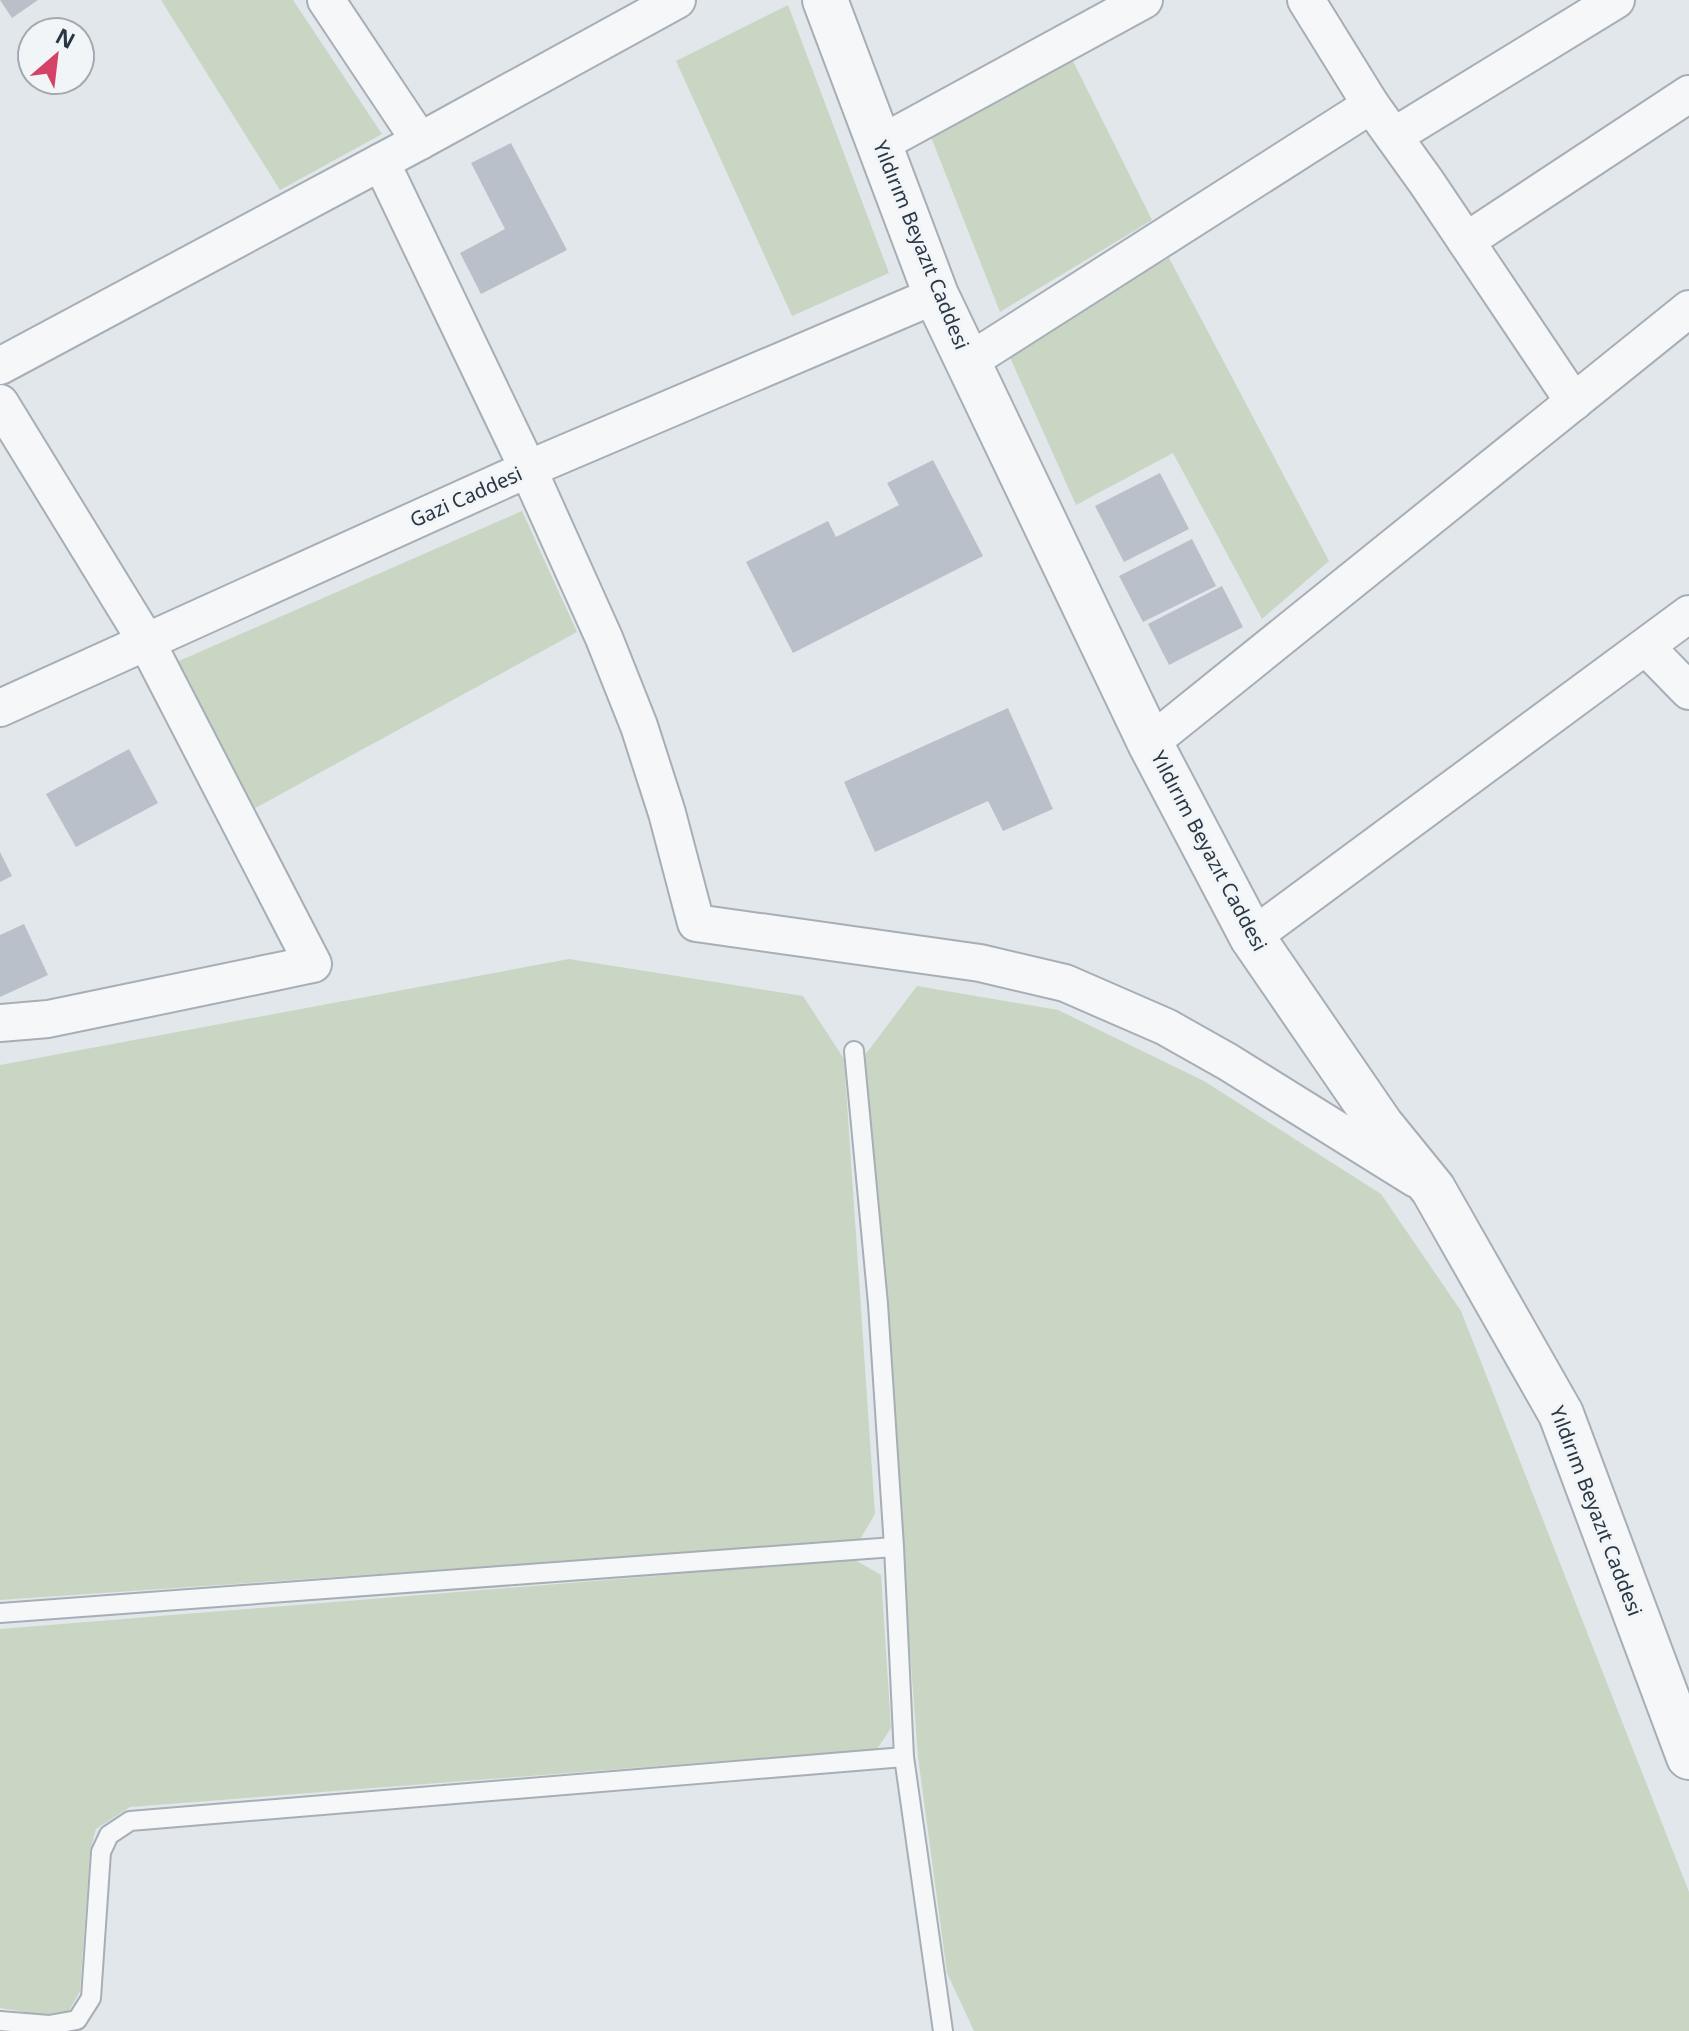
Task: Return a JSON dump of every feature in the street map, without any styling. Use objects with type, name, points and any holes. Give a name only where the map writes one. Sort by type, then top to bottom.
[{"type":"street","points":[[326,0],[420,141]]},
{"type":"street","points":[[0,366],[420,141],[619,13],[677,0]]},
{"type":"street","name":"Yıldırım Beyazıt Caddesi","points":[[825,0],[936,295],[1150,743],[1252,937],[1381,1125],[1433,1189],[1561,1414],[1689,1757]]},
{"type":"street","points":[[880,144],[1144,0]]},
{"type":"street","points":[[1306,0],[1371,105],[1574,402]]},
{"type":"street","points":[[1394,136],[1573,11],[1616,0]]},
{"type":"street","points":[[1466,241],[1689,94]]},
{"type":"street","points":[[968,362],[1371,105]]},
{"type":"street","points":[[381,162],[528,469],[604,638],[639,726],[667,813],[696,923],[980,963],[1065,983],[1166,1027],[1433,1189]]},
{"type":"street","name":"Gazi Caddesi","points":[[0,708],[528,469],[936,295]]},
{"type":"street","points":[[1150,743],[1689,309]]},
{"type":"street","points":[[0,403],[146,641],[313,964],[62,1016],[0,1023]]},
{"type":"street","points":[[1252,937],[1689,614]]},
{"type":"street","points":[[1646,647],[1689,691]]},
{"type":"lane","points":[[854,1051],[878,1304],[904,1757],[943,2031]]},
{"type":"lane","points":[[0,1613],[894,1547]]},
{"type":"lane","points":[[0,2021],[49,2025],[77,2020],[91,1998],[101,1852],[109,1835],[130,1821],[904,1757]]},
{"type":"green space","points":[[161,0],[293,0],[382,134],[280,190]]},
{"type":"green space","points":[[788,5],[889,273],[792,316],[676,61]]},
{"type":"green space","points":[[1072,59],[1152,220],[1000,312],[931,137]]},
{"type":"green space","points":[[1169,258],[1329,561],[1262,619],[1173,453],[1076,505],[1008,353]]},
{"type":"green space","points":[[522,511],[577,632],[248,812],[172,664]]},
{"type":"green space","points":[[569,959],[803,996],[844,1059],[875,1514],[859,1541],[0,1600],[0,1065]]},
{"type":"green space","points":[[917,986],[1058,1010],[1204,1081],[1381,1194],[1461,1311],[1689,1892],[1689,2031],[974,2031],[947,1973],[918,1757],[865,1055]]},
{"type":"green space","points":[[855,1560],[881,1575],[891,1728],[877,1749],[130,1807],[96,1829],[90,1851],[80,1991],[68,2013],[49,2016],[0,2008],[0,1629]]},
{"type":"building","points":[[0,0],[38,0],[12,18]]},
{"type":"building","points":[[511,143],[567,250],[481,294],[460,253],[505,229],[471,163]]},
{"type":"building","points":[[933,460],[983,556],[793,653],[746,562],[828,521],[836,537],[899,505],[887,483]]},
{"type":"building","points":[[1160,473],[1189,529],[1124,562],[1095,506]]},
{"type":"building","points":[[1192,539],[1216,586],[1143,622],[1119,576]]},
{"type":"building","points":[[1222,586],[1243,627],[1169,665],[1148,624]]},
{"type":"building","points":[[1008,708],[1053,809],[1003,831],[988,801],[875,852],[844,782]]},
{"type":"building","points":[[129,749],[158,803],[76,847],[46,794]]},
{"type":"building","points":[[0,852],[12,876],[0,882]]},
{"type":"building","points":[[24,924],[48,975],[0,997],[0,935]]}]
